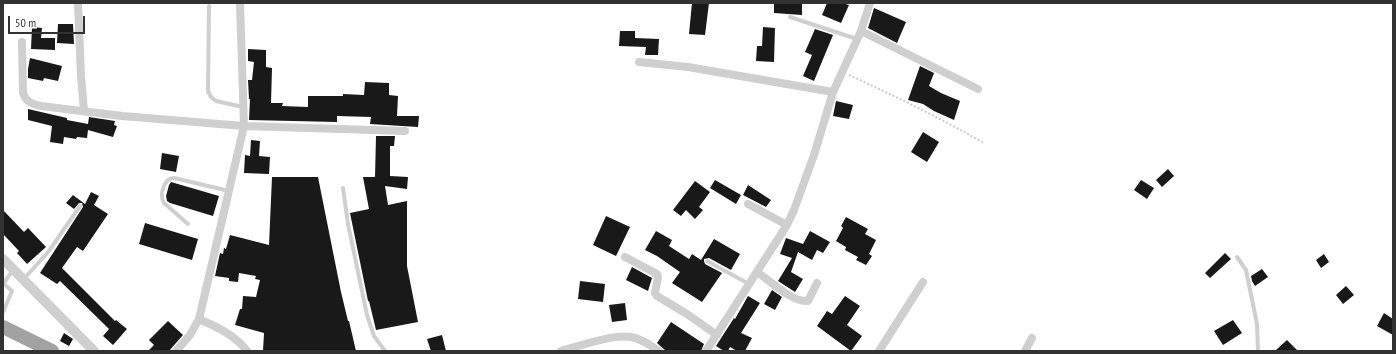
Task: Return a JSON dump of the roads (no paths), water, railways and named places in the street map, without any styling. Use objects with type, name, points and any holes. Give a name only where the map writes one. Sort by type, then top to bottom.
[{"type":"highway","points":[[3,327],[48,350]]},
{"type":"street","points":[[78,3],[84,111]]},
{"type":"street","points":[[176,351],[190,335],[199,319],[244,126],[240,3]]},
{"type":"street","points":[[710,350],[717,334],[748,284],[777,242],[794,210],[814,154],[833,92],[861,31],[870,3]]},
{"type":"street","points":[[861,31],[978,89]]},
{"type":"street","points":[[22,42],[23,93],[25,98],[30,103],[41,106],[122,116],[244,126],[405,131]]},
{"type":"street","points":[[638,62],[688,67],[833,92]]},
{"type":"street","points":[[748,204],[787,225]]},
{"type":"street","points":[[625,257],[657,274],[658,277],[655,293],[657,296],[717,334]]},
{"type":"street","points":[[4,261],[94,351]]},
{"type":"street","points":[[756,272],[790,296],[803,302],[808,301],[817,283]]},
{"type":"street","points":[[879,351],[923,282]]},
{"type":"street","points":[[199,319],[234,337],[247,351]]},
{"type":"street","points":[[561,351],[610,338],[631,337],[646,342],[659,351]]},
{"type":"street","points":[[1025,351],[1032,338]]},
{"type":"lane","points":[[209,6],[208,91],[211,97],[216,101],[243,107]]},
{"type":"lane","points":[[790,17],[857,39]]},
{"type":"lane","points":[[188,224],[162,200],[166,181],[169,178],[229,191]]},
{"type":"lane","points":[[343,188],[348,224],[367,315],[374,336],[385,351]]},
{"type":"lane","points":[[24,280],[49,251],[80,206]]},
{"type":"lane","points":[[1237,257],[1246,270],[1257,324],[1258,351]]},
{"type":"lane","points":[[707,261],[748,284]]},
{"type":"lane","points":[[3,312],[12,291],[3,283],[13,270]]}]
